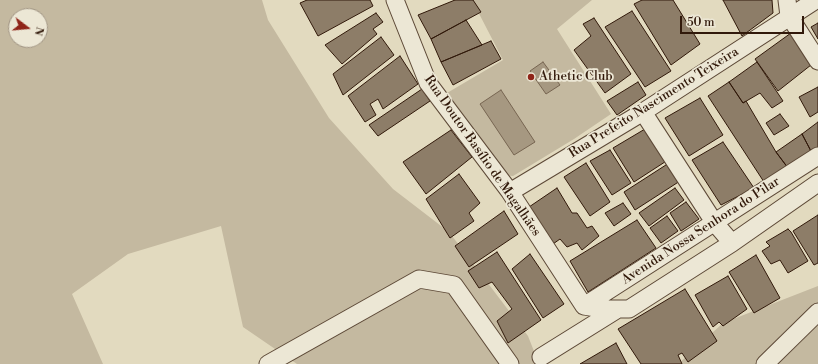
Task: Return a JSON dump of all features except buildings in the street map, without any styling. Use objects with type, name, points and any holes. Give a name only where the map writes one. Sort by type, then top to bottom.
[{"type":"street","name":"Rua Doutor Basílio de Magalhães","points":[[395,0],[428,83],[510,192],[584,306]]},
{"type":"street","name":"Rua Prefeito Nascimento Teixeira","points":[[510,192],[643,112],[788,8],[816,0]]},
{"type":"street","points":[[788,8],[818,61]]},
{"type":"street","points":[[643,112],[714,222],[732,243]]},
{"type":"street","name":"Avenida Nossa Senhora do Pilar","points":[[584,306],[818,156]]},
{"type":"street","name":"Avenida Nossa Senhora do Pilar","points":[[541,357],[624,309],[732,243],[818,183]]},
{"type":"street","points":[[268,364],[419,279],[454,285],[510,364]]},
{"type":"street","points":[[584,306],[602,310],[624,309]]},
{"type":"street","points":[[765,364],[818,312]]},
{"type":"shaded area","points":[[0,0],[262,0],[268,20],[329,118],[393,189],[449,232],[528,336],[539,364],[297,364],[243,327],[221,226],[128,254],[72,294],[103,364],[0,364]]},
{"type":"shaded area","name":"Athetic Club","points":[[472,0],[592,0],[557,29],[611,114],[574,139],[513,176],[502,175],[447,93],[503,60]]},
{"type":"shaded area","points":[[543,62],[560,85],[546,94],[530,71]]},
{"type":"shaded area","points":[[501,90],[535,142],[514,155],[480,104]]},
{"type":"shaded area","points":[[818,286],[818,364],[678,364],[723,323]]},
{"type":"place","name":"Athetic Club","points":[[531,77]]}]
